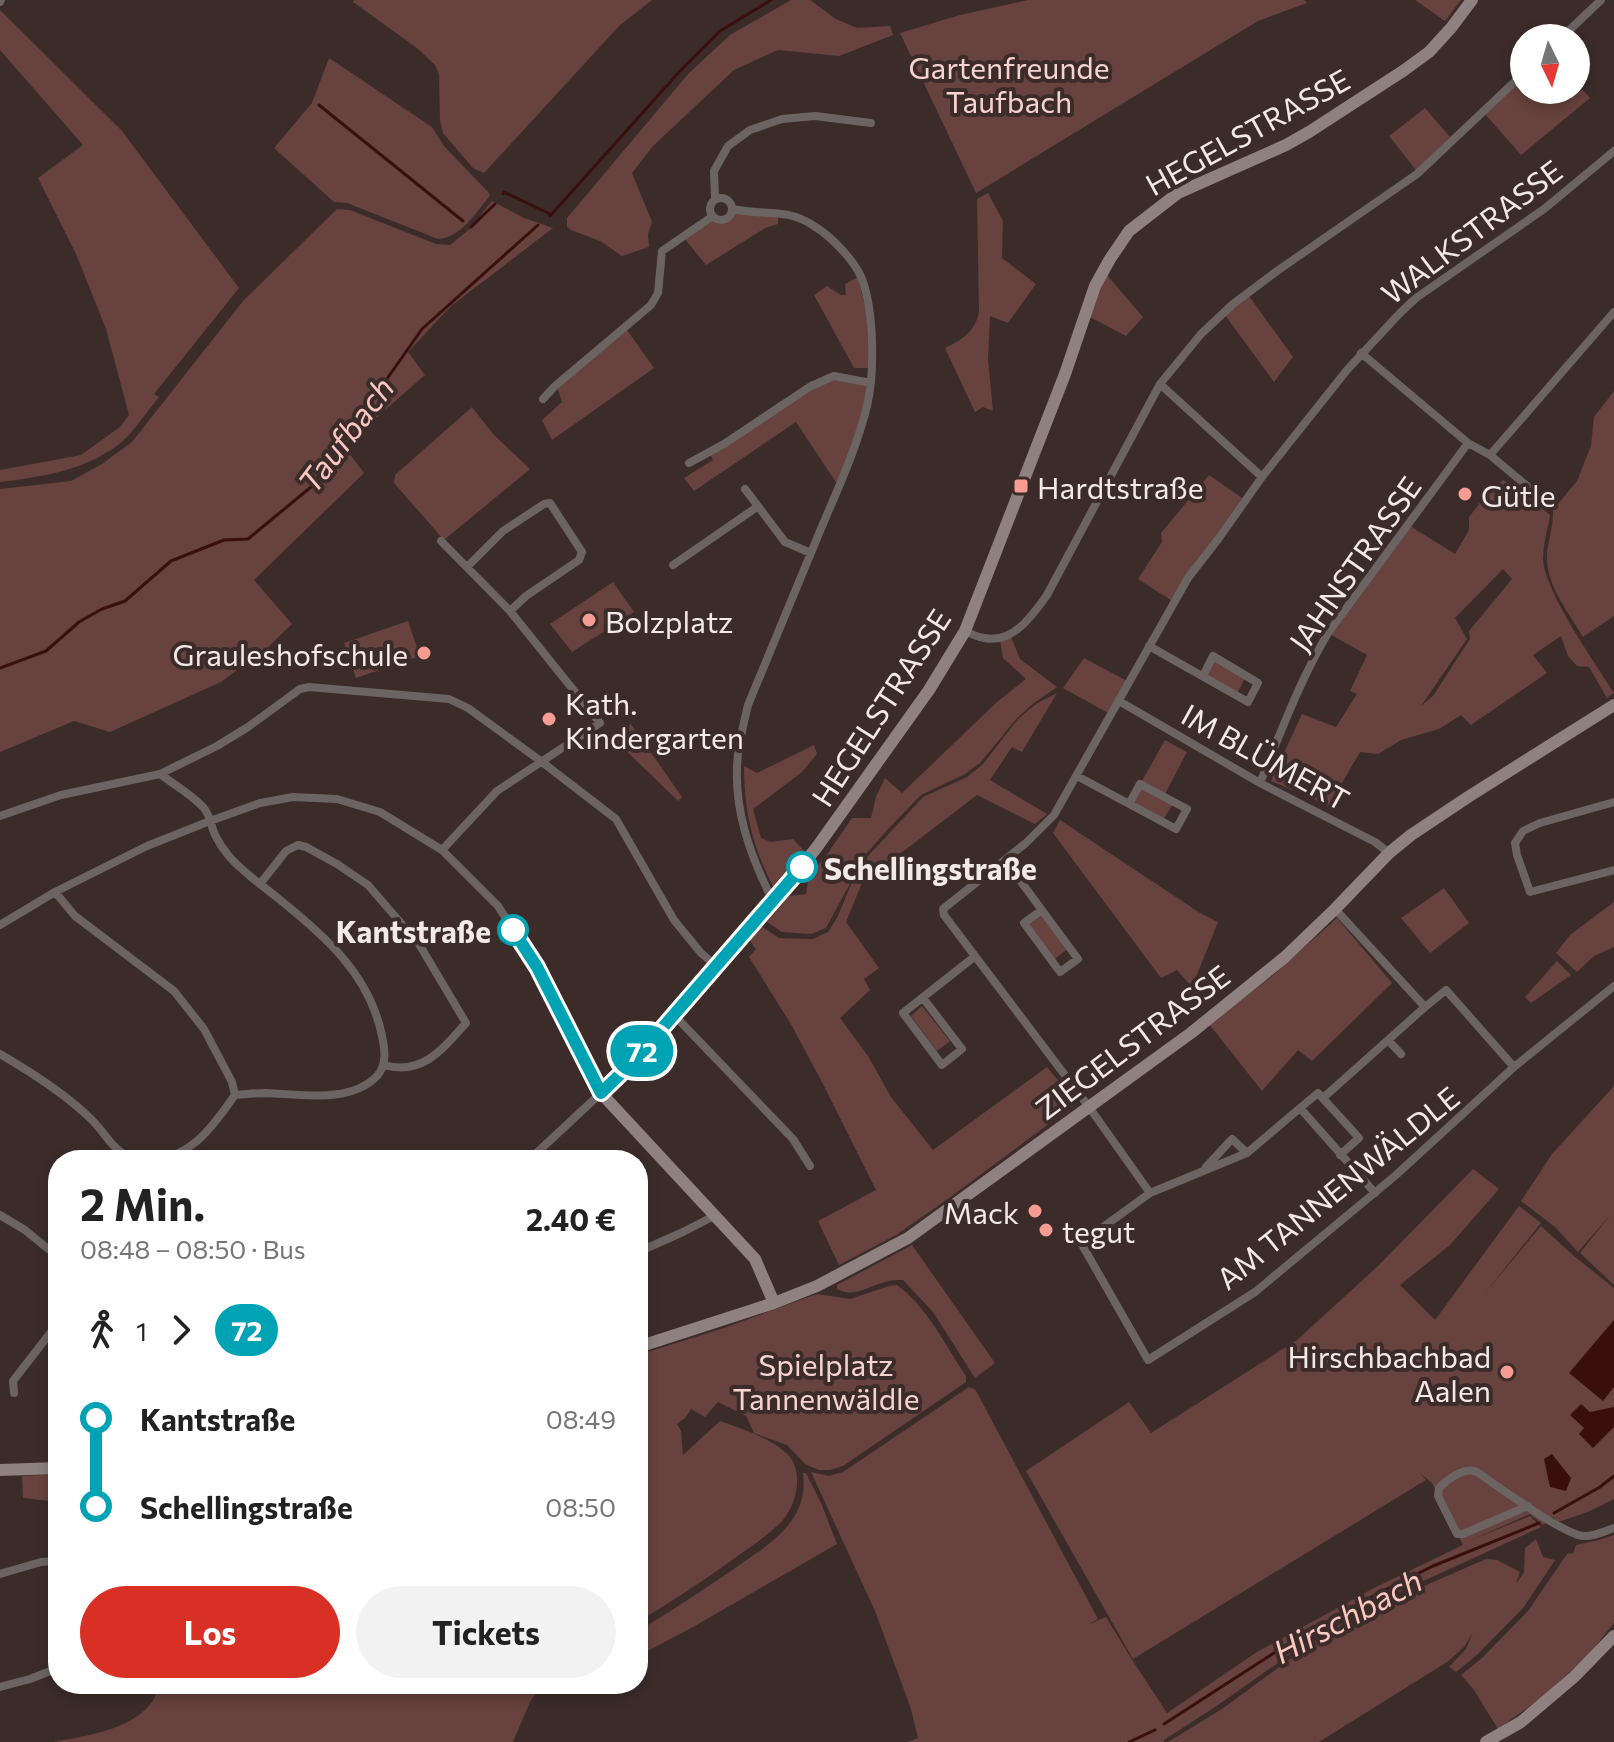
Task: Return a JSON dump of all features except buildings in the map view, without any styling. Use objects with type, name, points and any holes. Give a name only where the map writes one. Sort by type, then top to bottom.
[{"type":"street","name":"HEGELSTRASSE","points":[[540,1150],[632,1063],[773,901],[817,847],[929,690],[965,631],[1065,374],[1095,286],[1129,231],[1178,193],[1286,145],[1403,71],[1429,52],[1472,0]]},
{"type":"street","points":[[1576,24],[1601,0]]},
{"type":"street","points":[[965,631],[984,639],[999,639],[1016,630],[1033,615],[1047,595],[1160,384],[1201,334],[1233,304],[1277,271],[1417,174],[1510,86]]},
{"type":"street","points":[[715,199],[727,199],[732,209],[726,219],[719,220],[713,216],[710,205],[715,199],[714,171],[728,146],[750,130],[782,119],[815,116],[871,123]]},
{"type":"street","name":"WALKSTRASSE","points":[[1149,646],[1199,564],[1262,477],[1361,353],[1416,298],[1544,209],[1614,151]]},
{"type":"street","points":[[732,209],[786,213],[813,225],[837,243],[862,278],[871,317],[871,383],[862,423],[844,476],[748,705],[738,758],[738,795],[746,837],[773,901]]},
{"type":"street","points":[[543,399],[651,305],[658,293],[662,251],[713,216]]},
{"type":"street","points":[[1490,455],[1614,312]]},
{"type":"street","points":[[1361,353],[1468,443],[1490,455],[1539,496]]},
{"type":"street","points":[[689,463],[724,444],[811,386],[834,376],[871,383]]},
{"type":"street","points":[[1160,384],[1262,477]]},
{"type":"street","name":"JAHNSTRASSE","points":[[1260,783],[1293,703],[1328,633],[1468,443]]},
{"type":"street","points":[[745,489],[785,542],[811,553]]},
{"type":"street","points":[[467,567],[503,531],[550,503],[582,552],[579,560],[526,596],[510,611]]},
{"type":"street","points":[[673,565],[757,507]]},
{"type":"street","points":[[441,541],[510,611],[600,723],[497,791],[442,850]]},
{"type":"street","points":[[1203,676],[1213,656],[1258,683],[1248,702],[1149,646],[1054,815],[1026,843],[943,909],[944,915],[1150,1193],[1247,1153],[1318,1093],[1359,1138],[1340,1155]]},
{"type":"street","points":[[0,816],[61,795],[160,774],[217,746],[300,689],[309,687],[449,699],[468,708],[616,819],[674,920],[715,965]]},
{"type":"street","name":"IM BLÜMERT","points":[[1119,701],[1260,783],[1375,842],[1389,853]]},
{"type":"street","name":"ZIEGELSTRASSE","points":[[648,1344],[817,1286],[908,1238],[1191,1033],[1285,957],[1411,835],[1614,705]]},
{"type":"street","points":[[160,774],[205,808],[215,835],[228,855],[339,951],[363,985],[379,1021],[385,1049],[384,1065],[376,1076],[360,1088],[338,1094],[235,1095]]},
{"type":"street","points":[[1077,776],[1129,804],[1176,829],[1187,809],[1140,784],[1129,804]]},
{"type":"street","points":[[0,925],[55,892],[147,846],[260,803],[293,797],[337,799],[380,812],[442,850],[498,906],[537,967],[601,1093],[755,1259],[774,1303]]},
{"type":"street","points":[[1614,802],[1540,823],[1523,831],[1515,843],[1530,892],[1614,870]]},
{"type":"street","points":[[260,884],[286,851],[298,845],[306,847],[368,885],[419,944],[466,1023],[442,1050],[421,1064],[398,1069],[384,1065]]},
{"type":"street","points":[[1005,860],[1042,910],[1078,959],[1060,972],[1024,923],[1042,910]]},
{"type":"street","points":[[55,892],[75,916],[174,991],[204,1029],[232,1082],[235,1095],[216,1123],[184,1150]]},
{"type":"street","points":[[1335,909],[1425,1007]]},
{"type":"street","points":[[923,998],[962,1049],[942,1065],[903,1013],[974,957]]},
{"type":"street","name":"AM TANNENWÄLDLE","points":[[1150,1193],[1081,1243],[1148,1360],[1255,1292],[1438,1139],[1514,1067],[1614,986]]},
{"type":"street","points":[[1323,1098],[1446,990],[1514,1067]]},
{"type":"street","points":[[674,1015],[793,1139],[810,1166]]},
{"type":"street","points":[[1388,1040],[1401,1054]]},
{"type":"street","points":[[0,1054],[52,1088],[93,1121],[117,1150]]},
{"type":"street","points":[[1300,1108],[1375,1193]]},
{"type":"street","points":[[1202,1170],[1232,1139],[1247,1153]]},
{"type":"street","points":[[0,1215],[48,1249]]},
{"type":"street","points":[[648,1248],[716,1215]]},
{"type":"street","points":[[14,1393],[13,1381],[48,1336]]},
{"type":"street","points":[[0,1470],[48,1468]]},
{"type":"street","points":[[1528,1506],[1457,1534],[1438,1496],[1439,1488],[1472,1469],[1557,1525],[1582,1536],[1614,1528]]},
{"type":"street","points":[[0,1574],[48,1562]]},
{"type":"street","points":[[1486,1742],[1521,1722],[1574,1677],[1614,1636]]},
{"type":"street","points":[[0,1687],[48,1672]]},
{"type":"green space","points":[[354,0],[652,0],[620,25],[484,173],[473,168],[443,133],[439,74],[435,65]]},
{"type":"green space","points":[[791,0],[810,0],[836,19],[857,28],[890,26],[893,35],[839,56],[778,50],[734,70],[653,146],[632,173],[652,222],[648,234],[649,247],[622,256],[600,241],[567,227],[567,218],[689,73],[730,35]]},
{"type":"green space","name":"Gartenfreunde Taufbach","points":[[1028,0],[1304,0],[1307,3],[1258,21],[976,193],[900,33],[960,15]]},
{"type":"green space","points":[[1415,0],[1461,0],[1445,21]]},
{"type":"green space","points":[[0,10],[122,131],[239,288],[154,394],[159,397],[123,441],[80,465],[0,482],[0,470],[81,455],[120,427],[129,415],[106,329],[76,254],[38,178],[83,145],[0,50]]},
{"type":"green space","points":[[329,58],[432,127],[444,146],[488,192],[490,196],[461,229],[438,239],[347,203],[334,202],[274,148],[312,103]]},
{"type":"green space","points":[[1510,90],[1510,104],[1583,104],[1521,155],[1485,114]]},
{"type":"green space","points":[[1425,108],[1450,137],[1416,170],[1389,136]]},
{"type":"green space","points":[[988,193],[1003,221],[1002,258],[1036,284],[1008,323],[990,316],[988,359],[993,411],[983,407],[975,412],[945,348],[967,334],[975,324],[979,311],[977,199]]},
{"type":"green space","points":[[492,201],[524,218],[553,228],[451,306],[408,352],[425,375],[344,446],[364,473],[254,580],[292,624],[267,648],[221,682],[110,732],[74,721],[0,752],[0,489],[71,481],[132,442],[243,301],[337,209],[350,210],[436,244],[450,245],[476,224]]},
{"type":"green space","points":[[734,213],[778,215],[778,224],[765,228],[706,265],[684,238],[712,220],[719,223],[729,220]]},
{"type":"green space","points":[[1106,274],[1143,317],[1126,336],[1088,316]]},
{"type":"green space","points":[[858,277],[867,315],[869,368],[854,368],[814,295],[827,286],[846,295],[845,284]]},
{"type":"green space","points":[[1249,296],[1293,357],[1274,382],[1225,315]]},
{"type":"green space","points":[[627,330],[654,368],[552,440],[542,420],[562,402],[557,387]]},
{"type":"green space","points":[[834,376],[871,383],[839,487],[796,422],[694,491],[684,478],[713,460],[709,452]]},
{"type":"green space","points":[[1614,391],[1614,616],[1583,637],[1551,581],[1548,548],[1553,510],[1577,481],[1591,446],[1594,417]]},
{"type":"green space","points":[[472,407],[493,434],[530,469],[444,540],[394,483],[395,475]]},
{"type":"green space","points":[[1209,475],[1242,498],[1172,601],[1138,579],[1162,542],[1161,533]]},
{"type":"green space","points":[[1503,480],[1550,515],[1543,559],[1552,590],[1614,693],[1607,698],[1589,667],[1577,666],[1568,656],[1561,636],[1533,655],[1547,673],[1471,725],[1461,715],[1439,729],[1401,740],[1378,754],[1360,752],[1328,807],[1271,781],[1302,714],[1336,727],[1357,694],[1350,691],[1367,655],[1328,633],[1407,524],[1455,554],[1469,530],[1469,517]],"holes":[[[1503,569],[1512,579],[1469,631],[1470,639],[1433,696],[1421,706],[1467,639],[1455,618]]]},
{"type":"green space","points":[[613,582],[634,612],[572,652],[550,624]]},
{"type":"green space","points":[[408,621],[420,656],[356,678],[344,643]]},
{"type":"green space","points":[[1011,637],[1020,659],[1057,687],[1017,718],[981,762],[965,774],[921,795],[889,828],[866,854],[826,928],[811,934],[782,932],[767,922],[789,896],[806,894],[809,876],[852,818],[871,818],[885,778],[902,793],[997,702],[1026,679],[1003,658],[1000,641]]},
{"type":"green space","points":[[1084,658],[1127,681],[1108,713],[1063,688]]},
{"type":"green space","points":[[1214,659],[1245,678],[1237,694],[1206,675]]},
{"type":"green space","points":[[1057,693],[1022,752],[1012,747],[990,780],[1047,814],[1035,824],[977,795],[862,883],[846,922],[879,968],[864,979],[870,990],[840,1018],[868,1056],[891,1097],[933,1150],[1047,1067],[1077,1103],[896,1235],[839,1265],[818,1221],[876,1190],[792,1026],[749,957],[756,949],[747,937],[758,924],[779,938],[813,939],[828,932],[868,856],[923,797],[967,777],[983,764],[1018,719],[1036,704]]},
{"type":"green space","points":[[631,724],[682,797],[678,801],[611,736]]},
{"type":"green space","points":[[1165,740],[1187,752],[1165,794],[1142,781]]},
{"type":"green space","points":[[814,745],[817,754],[802,772],[753,809],[761,838],[771,842],[793,839],[806,853],[775,890],[751,830],[744,766],[757,773]]},
{"type":"green space","points":[[1141,786],[1173,804],[1163,820],[1132,803]]},
{"type":"green space","points":[[1060,820],[1218,922],[1192,987],[1177,970],[1161,978],[1053,833]]},
{"type":"green space","points":[[1444,888],[1469,923],[1430,953],[1401,918]]},
{"type":"green space","points":[[1614,902],[1614,947],[1594,956],[1577,972],[1556,953],[1570,935]]},
{"type":"green space","points":[[1041,915],[1067,949],[1055,959],[1029,924]]},
{"type":"green space","points":[[1337,918],[1392,983],[1312,1061],[1298,1050],[1262,1091],[1209,1024],[1270,978]]},
{"type":"green space","points":[[1557,961],[1571,975],[1531,1003],[1525,997]]},
{"type":"green space","points":[[922,1006],[950,1041],[937,1051],[911,1016]]},
{"type":"green space","points":[[1614,1086],[1614,1285],[1580,1253],[1611,1214],[1578,1252],[1555,1227],[1521,1201],[1552,1154]]},
{"type":"green space","points":[[1473,1169],[1499,1189],[1450,1245],[1400,1285],[1435,1320],[1519,1206],[1541,1223],[1485,1293],[1541,1226],[1614,1288],[1614,1499],[1558,1522],[1553,1517],[1543,1525],[1530,1514],[1469,1541],[1530,1516],[1541,1527],[1360,1610],[1326,1629],[1164,1742],[907,1742],[918,1738],[911,1709],[875,1611],[811,1472],[829,1476],[843,1472],[969,1387],[975,1389],[1098,1619],[1087,1625],[1106,1617],[1167,1713],[1257,1652],[1372,1589],[1463,1545],[1432,1483],[1420,1473],[1426,1480],[1133,1659],[1026,1471],[1129,1402],[1151,1433],[1297,1340],[1378,1266]]},
{"type":"green space","points":[[912,1245],[995,1363],[975,1378],[933,1312],[903,1280],[856,1292],[837,1289],[837,1285]]},
{"type":"green space","name":"Spielplatz Tannenwäldle","points":[[897,1285],[927,1316],[966,1376],[966,1382],[843,1466],[830,1470],[819,1470],[805,1464],[787,1445],[754,1433],[746,1416],[718,1402],[705,1417],[691,1409],[677,1424],[681,1431],[683,1455],[720,1421],[737,1427],[779,1447],[792,1460],[797,1477],[795,1496],[783,1520],[766,1535],[648,1616],[648,1352],[817,1294],[850,1299]]},
{"type":"green space","points":[[803,1473],[806,1473],[837,1544],[648,1651],[648,1625],[772,1542],[795,1515],[803,1492]]},
{"type":"green space","points":[[48,1475],[48,1501],[23,1498],[22,1476]]},
{"type":"green space","points":[[1614,1535],[1614,1623],[1589,1654],[1545,1695],[1498,1729],[1461,1675],[1528,1611],[1576,1545]]},
{"type":"green space","points":[[1536,1539],[1543,1557],[1555,1560],[1523,1608],[1456,1672],[1449,1667],[1466,1649],[1473,1632],[1464,1647],[1447,1662],[1319,1742],[1168,1742],[1222,1709],[1328,1631],[1362,1613],[1486,1559],[1497,1560],[1520,1572],[1516,1584],[1524,1572],[1525,1548]]},
{"type":"green space","points":[[535,1694],[513,1742],[53,1742],[120,1725],[143,1712],[155,1695]]},
{"type":"shaded area","points":[[1614,1320],[1614,1387],[1603,1401],[1569,1373]]},
{"type":"shaded area","points":[[1581,1404],[1590,1412],[1614,1407],[1614,1427],[1593,1448],[1579,1434],[1584,1428],[1570,1415]]},
{"type":"shaded area","points":[[1552,1454],[1571,1478],[1566,1491],[1550,1487],[1544,1459]]},
{"type":"waterway","name":"Taufbach","points":[[550,216],[720,31],[771,0]]},
{"type":"waterway","points":[[319,105],[463,221]]},
{"type":"waterway","points":[[503,194],[550,214]]},
{"type":"waterway","points":[[471,227],[495,204]]},
{"type":"waterway","name":"Taufbach","points":[[0,668],[46,651],[79,622],[125,601],[171,561],[224,540],[248,539],[311,487],[422,329],[538,225]]},
{"type":"waterway","name":"Hirschbach","points":[[1554,1513],[1614,1476]]},
{"type":"waterway","name":"Hirschbach","points":[[1164,1724],[1291,1642],[1375,1595],[1433,1566],[1539,1523]]},
{"type":"waterway","name":"Hirschbach","points":[[1129,1742],[1155,1730]]},
{"type":"bus line","name":"72","points":[[513,930],[537,967],[601,1093],[632,1063],[802,867]]},
{"type":"place","name":"Hardtstraße","points":[[1021,486]]},
{"type":"place","name":"Gütle","points":[[1465,494]]},
{"type":"place","name":"Bolzplatz","points":[[589,620]]},
{"type":"place","name":"Grauleshofschule","points":[[424,653]]},
{"type":"place","name":"Kath. Kindergarten","points":[[549,719]]},
{"type":"place","name":"Schellingstraße","points":[[802,867]]},
{"type":"place","name":"Kantstraße","points":[[513,930]]},
{"type":"place","name":"Mack","points":[[1035,1211]]},
{"type":"place","name":"tegut","points":[[1046,1230]]},
{"type":"place","name":"Hirschbachbad Aalen","points":[[1507,1372]]}]
